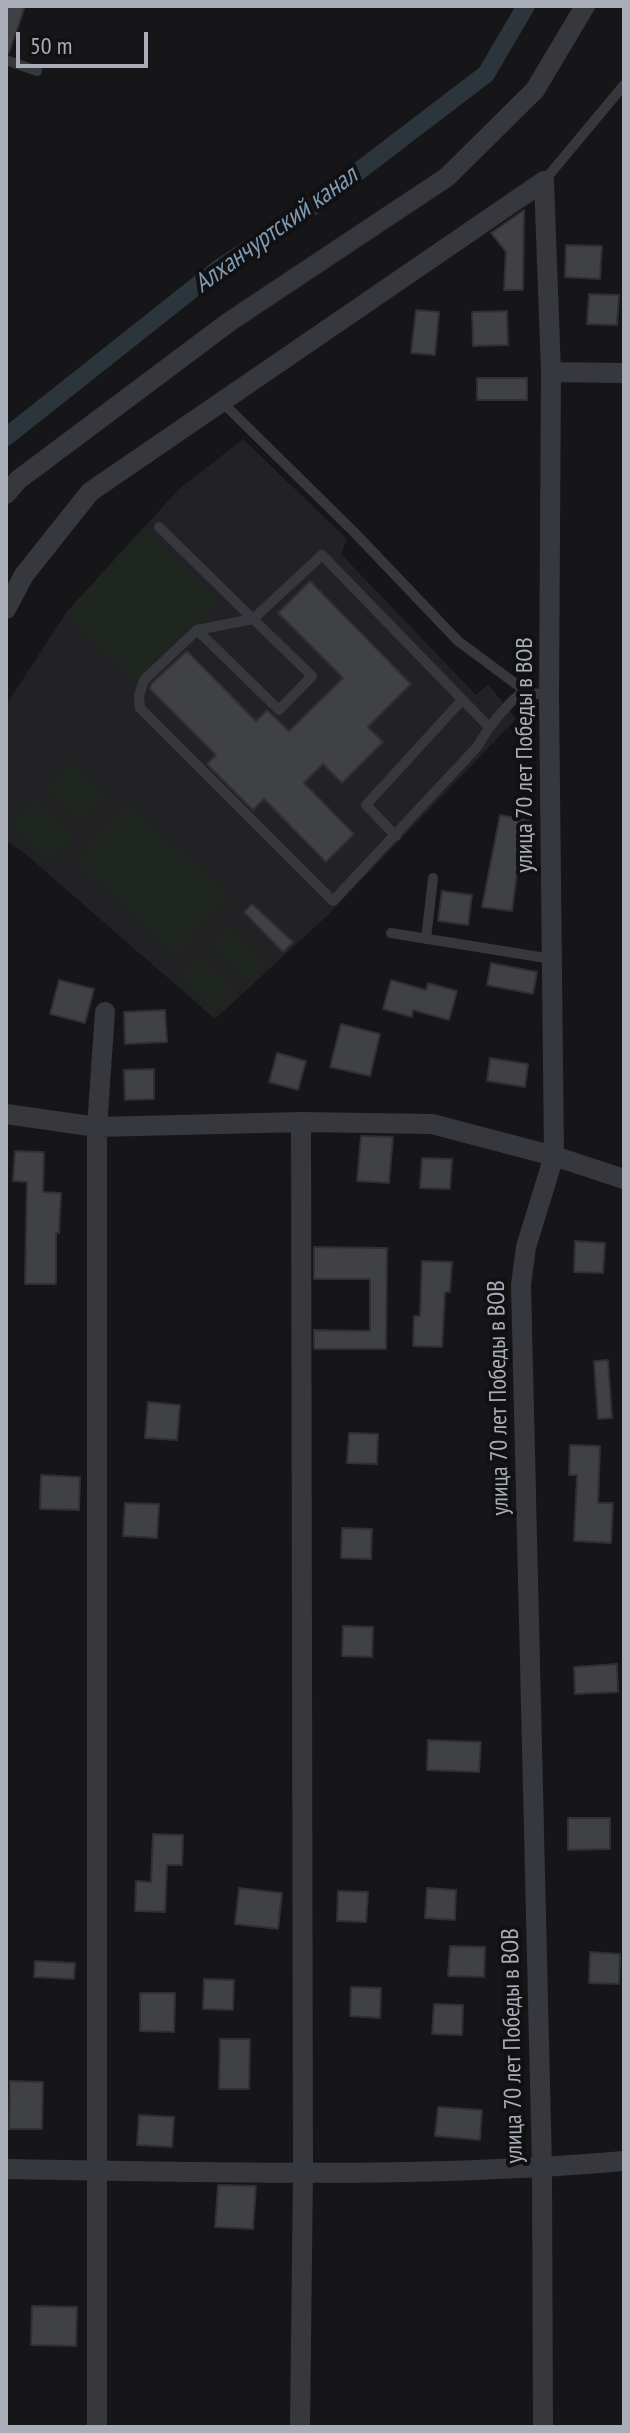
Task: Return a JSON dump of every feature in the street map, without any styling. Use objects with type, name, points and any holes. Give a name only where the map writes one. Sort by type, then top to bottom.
[{"type":"street","points":[[6,494],[18,480],[229,322],[447,177],[535,90],[585,6]]},
{"type":"street","points":[[6,609],[24,575],[90,492],[544,181]]},
{"type":"street","name":"улица 70 лет Победы в ВОВ","points":[[543,2427],[542,2168],[521,1285],[526,1247],[554,1156],[549,697],[551,372],[544,181]]},
{"type":"street","points":[[551,372],[624,373]]},
{"type":"street","points":[[97,2427],[97,1127],[105,1012]]},
{"type":"street","points":[[6,1114],[97,1127],[301,1122],[432,1124],[554,1156],[624,1179]]},
{"type":"street","points":[[300,2427],[303,2172],[301,1122]]},
{"type":"street","points":[[6,2169],[303,2172],[542,2168],[624,2161]]},
{"type":"lane","points":[[6,60],[37,71]]},
{"type":"lane","points":[[544,181],[624,85]]},
{"type":"lane","points":[[222,402],[354,532],[458,641],[524,690],[549,697]]},
{"type":"lane","points":[[159,527],[312,676],[279,710],[197,630]]},
{"type":"lane","points":[[489,727],[322,555],[253,619],[197,630],[144,680],[139,696],[140,708],[333,901],[477,747],[507,705],[524,690]]},
{"type":"lane","points":[[396,836],[366,805],[462,700]]},
{"type":"lane","points":[[426,939],[433,878]]},
{"type":"lane","points":[[391,933],[552,959]]},
{"type":"shaded area","points":[[243,439],[347,539],[341,554],[476,695],[488,684],[516,719],[328,915],[215,1019],[22,851],[6,841],[6,705],[66,613],[179,489]]},
{"type":"shaded area","points":[[144,527],[219,602],[134,680],[66,613]]},
{"type":"shaded area","points":[[71,761],[107,796],[83,821],[46,786]]},
{"type":"shaded area","points":[[32,799],[74,838],[50,863],[9,823]]},
{"type":"shaded area","points":[[129,803],[229,897],[175,955],[75,861]]},
{"type":"shaded area","points":[[229,926],[266,961],[247,981],[210,947]]},
{"type":"shaded area","points":[[198,956],[235,991],[215,1011],[179,977]]},
{"type":"building","points":[[6,6],[25,6],[9,53],[6,52]]},
{"type":"building","points":[[524,210],[523,290],[504,290],[506,252],[491,233]]},
{"type":"building","points":[[566,245],[602,246],[600,279],[565,277]]},
{"type":"building","points":[[589,294],[619,295],[617,325],[587,324]]},
{"type":"building","points":[[416,310],[439,312],[435,355],[411,353]]},
{"type":"building","points":[[507,311],[508,345],[473,346],[472,312]]},
{"type":"building","points":[[477,378],[527,378],[527,400],[477,400]]},
{"type":"building","points":[[310,581],[411,684],[368,727],[383,742],[342,783],[323,764],[304,783],[354,834],[326,862],[264,799],[253,810],[207,764],[216,755],[150,689],[151,684],[187,651],[256,721],[267,710],[289,731],[343,678],[278,613]]},
{"type":"building","points":[[500,815],[531,821],[524,860],[519,859],[512,911],[482,907]]},
{"type":"building","points":[[442,891],[472,895],[468,925],[438,921]]},
{"type":"building","points":[[252,904],[293,942],[283,952],[244,912]]},
{"type":"building","points":[[491,963],[537,972],[533,994],[487,985]]},
{"type":"building","points":[[59,980],[94,989],[85,1023],[50,1014]]},
{"type":"building","points":[[391,980],[426,990],[428,983],[457,991],[449,1020],[413,1010],[412,1017],[383,1009]]},
{"type":"building","points":[[165,1010],[167,1042],[125,1044],[124,1012]]},
{"type":"building","points":[[341,1024],[380,1034],[370,1076],[330,1067]]},
{"type":"building","points":[[277,1053],[306,1061],[298,1090],[269,1082]]},
{"type":"building","points":[[490,1058],[528,1064],[525,1087],[487,1081]]},
{"type":"building","points":[[154,1069],[154,1099],[125,1100],[124,1070]]},
{"type":"building","points":[[361,1136],[393,1137],[389,1183],[357,1181]]},
{"type":"building","points":[[15,1151],[44,1152],[43,1192],[61,1193],[59,1233],[56,1233],[56,1284],[25,1284],[27,1182],[13,1181]]},
{"type":"building","points":[[422,1158],[452,1159],[450,1189],[420,1188]]},
{"type":"building","points":[[575,1241],[605,1243],[603,1273],[574,1272]]},
{"type":"building","points":[[314,1247],[387,1248],[386,1349],[314,1349],[314,1330],[370,1331],[370,1279],[314,1279]]},
{"type":"building","points":[[422,1261],[452,1262],[450,1292],[445,1292],[442,1347],[413,1346],[414,1316],[420,1316]]},
{"type":"building","points":[[608,1360],[612,1418],[598,1419],[594,1361]]},
{"type":"building","points":[[148,1402],[180,1405],[177,1440],[145,1438]]},
{"type":"building","points":[[349,1433],[378,1434],[377,1464],[347,1463]]},
{"type":"building","points":[[570,1445],[600,1446],[598,1503],[613,1503],[611,1543],[574,1541],[577,1475],[569,1475]]},
{"type":"building","points":[[41,1475],[80,1477],[79,1510],[40,1509]]},
{"type":"building","points":[[125,1503],[159,1504],[157,1538],[123,1536]]},
{"type":"building","points":[[342,1528],[372,1529],[371,1559],[341,1558]]},
{"type":"building","points":[[343,1626],[373,1627],[372,1657],[342,1656]]},
{"type":"building","points":[[617,1664],[618,1692],[575,1694],[574,1667]]},
{"type":"building","points":[[428,1740],[481,1742],[479,1772],[427,1770]]},
{"type":"building","points":[[568,1818],[610,1818],[610,1849],[568,1850]]},
{"type":"building","points":[[153,1834],[183,1835],[182,1865],[167,1865],[165,1912],[135,1911],[136,1881],[151,1882]]},
{"type":"building","points":[[239,1888],[282,1893],[278,1929],[235,1924]]},
{"type":"building","points":[[427,1888],[456,1890],[455,1920],[425,1918]]},
{"type":"building","points":[[338,1891],[368,1892],[366,1922],[337,1921]]},
{"type":"building","points":[[450,1946],[485,1947],[484,1977],[448,1976]]},
{"type":"building","points":[[590,1952],[620,1954],[619,1984],[589,1983]]},
{"type":"building","points":[[35,1961],[75,1963],[74,1979],[34,1977]]},
{"type":"building","points":[[204,1979],[234,1980],[233,2010],[203,2009]]},
{"type":"building","points":[[351,1987],[381,1988],[380,2018],[350,2016]]},
{"type":"building","points":[[140,1993],[175,1993],[174,2032],[140,2031]]},
{"type":"building","points":[[434,2004],[463,2005],[462,2035],[432,2034]]},
{"type":"building","points":[[220,2039],[250,2039],[249,2089],[219,2089]]},
{"type":"building","points":[[10,2081],[43,2082],[42,2129],[9,2129]]},
{"type":"building","points":[[438,2107],[482,2110],[480,2140],[435,2136]]},
{"type":"building","points":[[139,2115],[174,2117],[172,2147],[137,2145]]},
{"type":"building","points":[[218,2185],[256,2186],[253,2229],[215,2227]]},
{"type":"building","points":[[32,2306],[77,2307],[76,2346],[31,2345]]},
{"type":"waterway","name":"Алханчуртский канал","points":[[6,437],[218,269],[313,206],[486,74],[526,6]]}]
